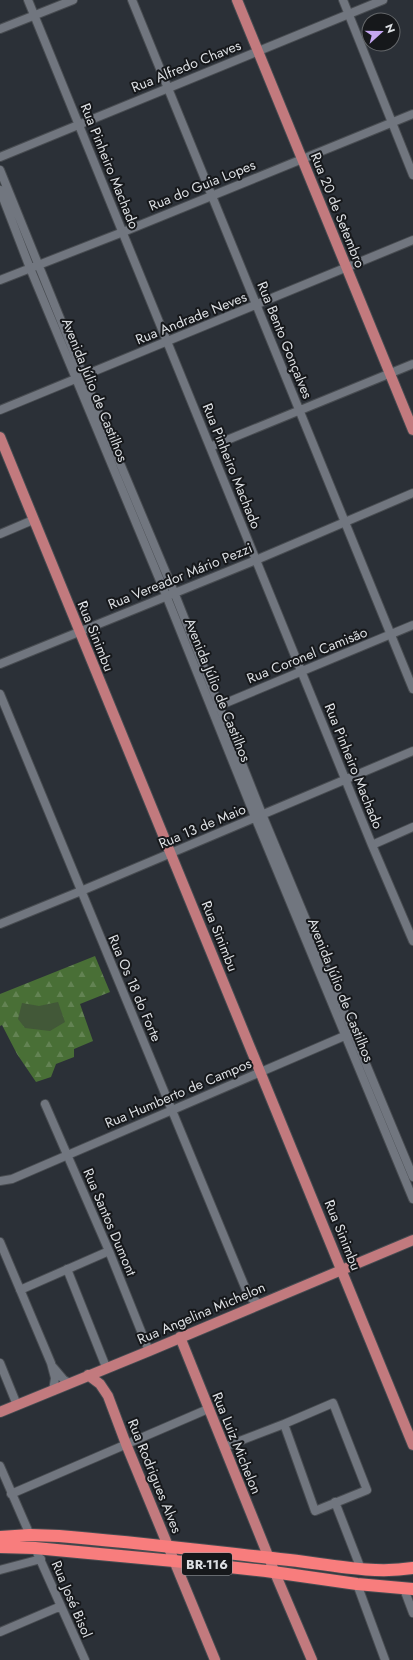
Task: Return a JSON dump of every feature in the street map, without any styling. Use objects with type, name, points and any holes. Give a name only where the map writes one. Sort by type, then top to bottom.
[{"type":"highway","name":"BR-116","points":[[0,1537],[30,1535],[66,1536],[361,1569],[398,1570],[413,1568]]},
{"type":"highway","name":"BR-116","points":[[0,1547],[38,1553],[174,1561],[408,1589]]},
{"type":"main road","name":"Rua 20 de Setembro","points":[[237,0],[413,430]]},
{"type":"main road","name":"Rua Sinimbu","points":[[0,437],[413,1445]]},
{"type":"main road","name":"Rua Angelina Michelon","points":[[0,1412],[413,1240]]},
{"type":"main road","name":"Rua Luiz Michelon","points":[[180,1337],[275,1573],[312,1660]]},
{"type":"main road","name":"Rua Rodrigues Alves","points":[[88,1375],[100,1384],[108,1396],[126,1444],[215,1660]]},
{"type":"street","name":"Rua Pinheiro Machado","points":[[28,0],[301,672],[413,941]]},
{"type":"street","points":[[0,29],[72,0]]},
{"type":"street","name":"Rua Bento Gonçalves","points":[[132,0],[413,689]]},
{"type":"street","points":[[343,0],[413,175]]},
{"type":"street","name":"Rua Alfredo Chaves","points":[[0,157],[383,0]]},
{"type":"street","name":"Rua do Guia Lopes","points":[[0,280],[123,232],[413,114]]},
{"type":"street","name":"Avenida Júlio de Castilhos","points":[[0,170],[13,212],[34,266],[216,707],[346,1035],[413,1199]]},
{"type":"street","name":"Avenida Júlio de Castilhos","points":[[0,190],[13,212]]},
{"type":"street","name":"Rua Andrade Neves","points":[[0,410],[413,240]]},
{"type":"street","points":[[210,447],[413,364]]},
{"type":"street","name":"Rua Vereador Mário Pezzi","points":[[0,664],[256,560],[413,493]]},
{"type":"street","points":[[0,534],[33,520]]},
{"type":"street","name":"Rua Coronel Camisão","points":[[216,707],[413,625]]},
{"type":"street","name":"Rua Os 18 do Forte","points":[[0,694],[247,1292],[252,1299],[260,1304]]},
{"type":"street","name":"Rua 13 de Maio","points":[[0,924],[413,751]]},
{"type":"street","name":"Avenida Júlio de Castilhos","points":[[259,816],[354,1032],[413,1177]]},
{"type":"street","points":[[372,845],[413,827]]},
{"type":"street","name":"Rua Humberto de Campos","points":[[0,1181],[12,1178],[354,1032]]},
{"type":"street","name":"Rua Santos Dumont","points":[[45,1104],[109,1251],[149,1351]]},
{"type":"street","name":"Rua Humberto de Campos","points":[[0,1186],[12,1178]]},
{"type":"street","points":[[0,1242],[51,1363],[58,1375],[70,1383]]},
{"type":"street","points":[[20,1290],[109,1251]]},
{"type":"street","points":[[67,1269],[106,1367]]},
{"type":"street","name":"Rua Os 18 do Forte","points":[[246,1309],[248,1301],[247,1292]]},
{"type":"street","points":[[0,1363],[18,1405]]},
{"type":"street","points":[[51,1363],[55,1378],[53,1391]]},
{"type":"street","points":[[224,1447],[333,1403],[367,1490],[315,1511],[284,1424]]},
{"type":"street","points":[[11,1494],[208,1409]]},
{"type":"street","points":[[0,1466],[30,1535]]},
{"type":"street","points":[[335,1502],[361,1569]]},
{"type":"street","points":[[0,1570],[38,1553]]},
{"type":"street","name":"Rua José Bisol","points":[[38,1553],[85,1660]]},
{"type":"street","points":[[357,1584],[385,1660]]},
{"type":"street","points":[[408,1589],[413,1612]]},
{"type":"street","points":[[0,1632],[61,1606]]},
{"type":"green space","points":[[95,956],[110,992],[80,1004],[93,1041],[74,1049],[74,1057],[56,1064],[51,1077],[36,1082],[17,1054],[2,1025],[0,1026],[0,994]]},
{"type":"green space","points":[[58,1002],[65,1022],[50,1031],[25,1028],[18,1019],[22,1003],[39,1006]]}]
